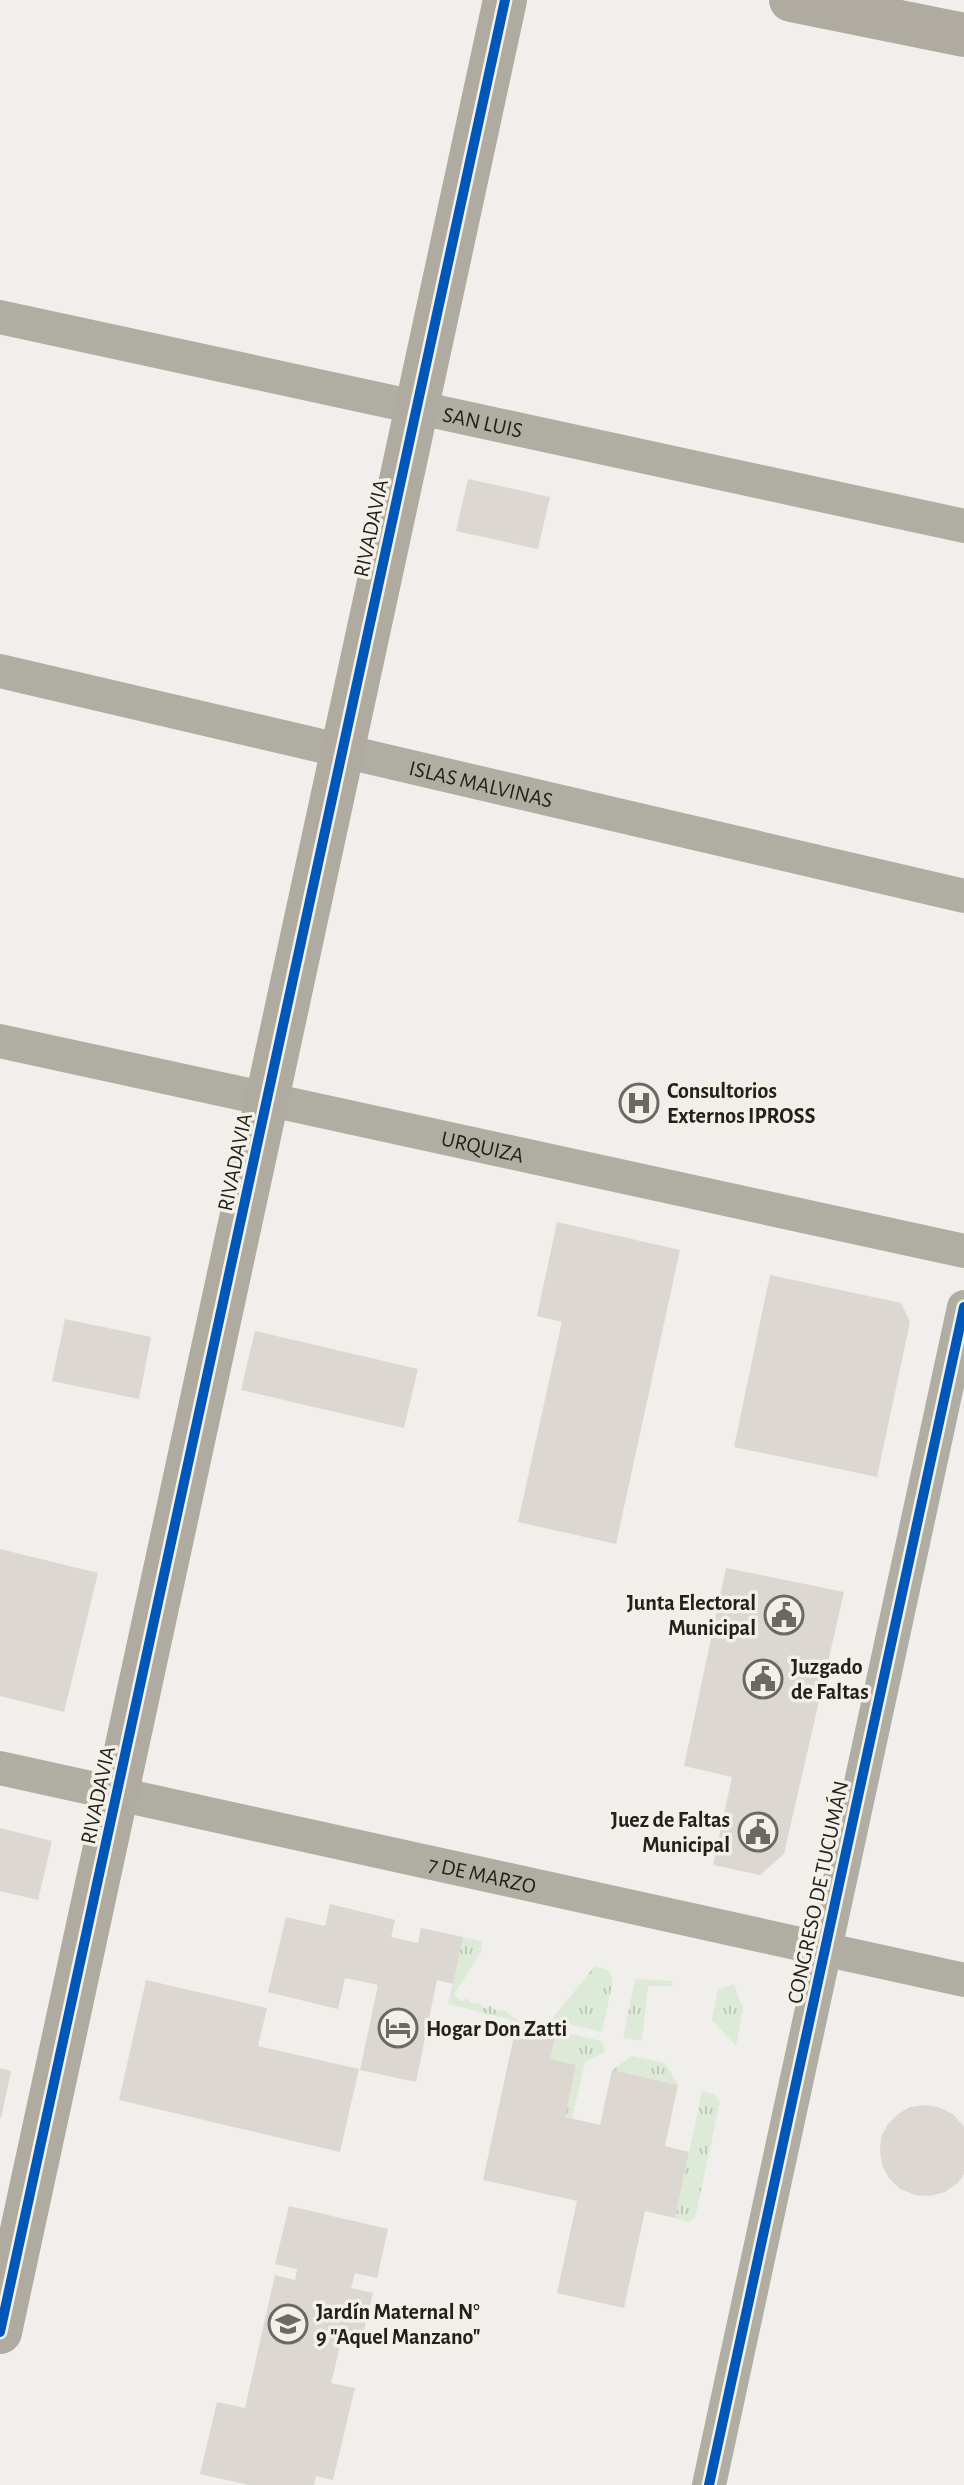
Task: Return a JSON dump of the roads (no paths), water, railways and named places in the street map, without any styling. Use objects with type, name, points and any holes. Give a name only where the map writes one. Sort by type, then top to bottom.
[{"type":"main road","name":"RIVADAVIA","points":[[0,2332],[505,0]]},
{"type":"main road","points":[[791,0],[964,35]]},
{"type":"street","name":"SAN LUIS","points":[[0,317],[964,526]]},
{"type":"street","name":"ISLAS MALVINAS","points":[[0,671],[964,896]]},
{"type":"street","name":"URQUIZA","points":[[0,1041],[964,1251]]},
{"type":"street","name":"CONGRESO DE TUCUMÁN","points":[[709,2485],[964,1307]]},
{"type":"street","name":"7 DE MARZO","points":[[0,1768],[964,1980]]},
{"type":"place","name":"Consultorios Externos IPROSS","points":[[639,1103]]},
{"type":"place","name":"Junta Electoral Municipal","points":[[784,1615]]},
{"type":"place","name":"Juzgado de Faltas","points":[[763,1679]]},
{"type":"place","name":"Juez de Faltas Municipal","points":[[758,1832]]},
{"type":"place","name":"Hogar Don Zatti","points":[[398,2028]]},
{"type":"place","name":"Jardín Maternal N° 9 \"Aquel Manzano\"","points":[[288,2324]]}]
